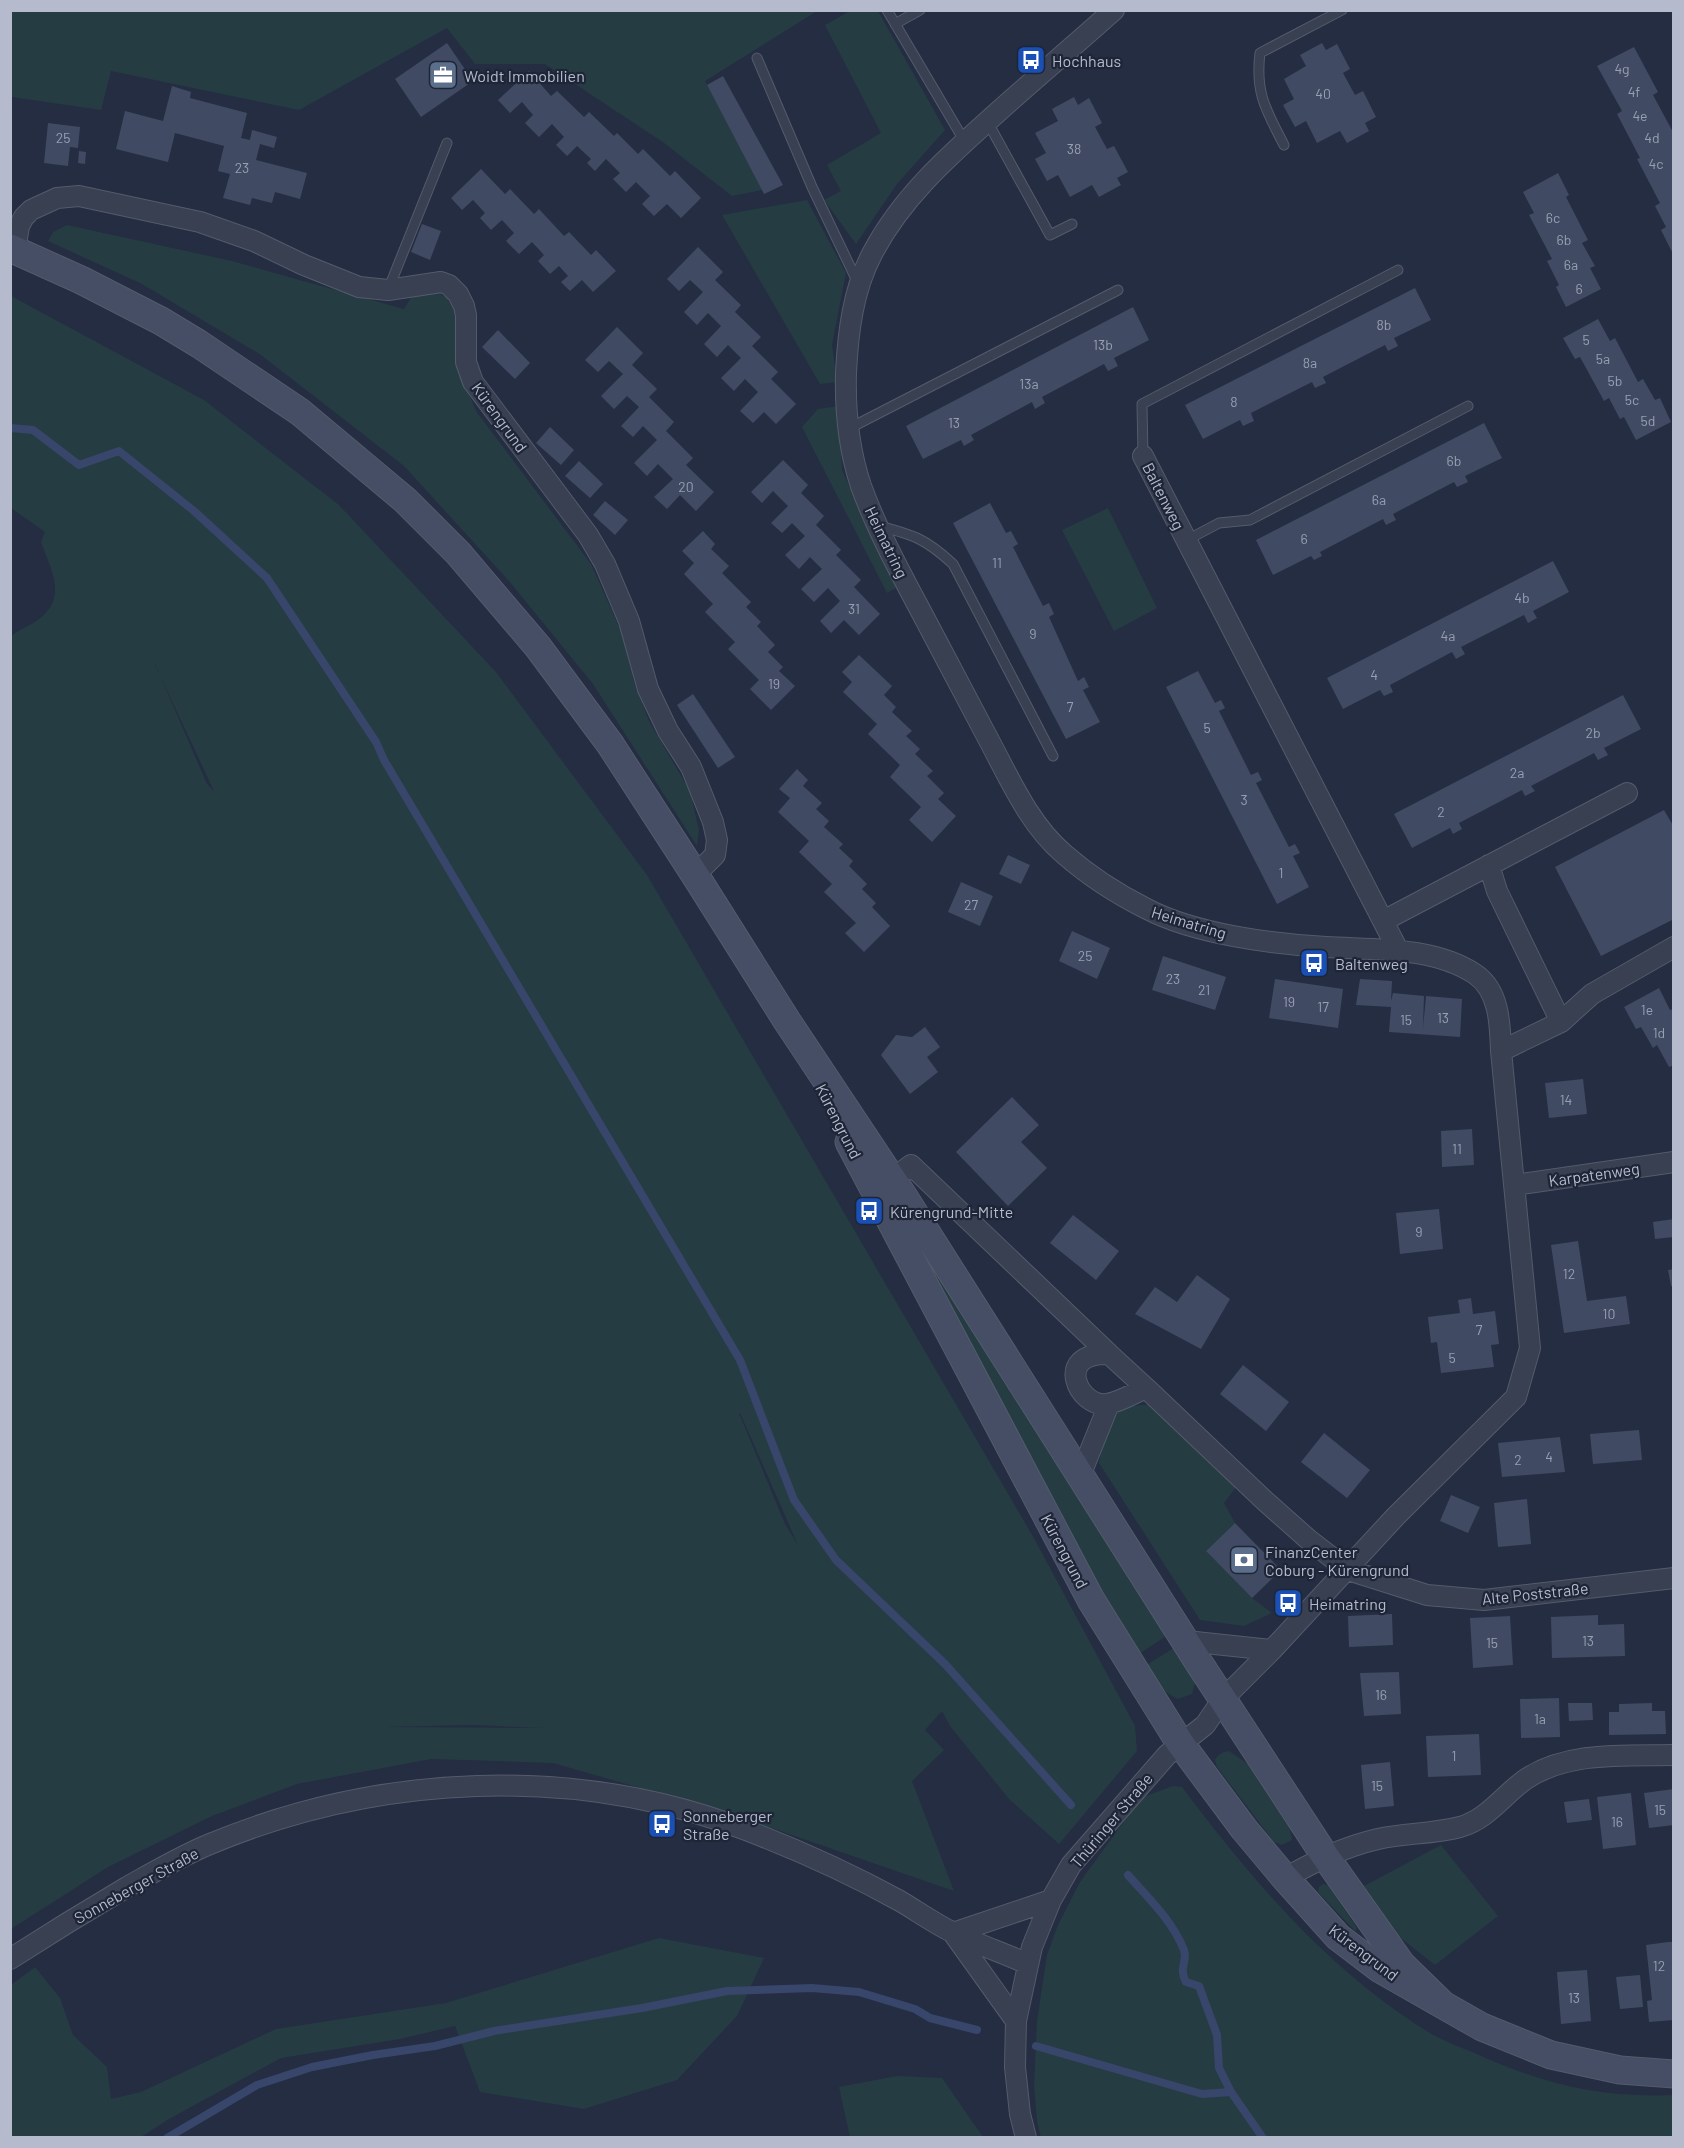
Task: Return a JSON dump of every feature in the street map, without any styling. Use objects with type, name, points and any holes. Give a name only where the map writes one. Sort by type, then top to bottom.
[{"type":"main road","name":"Kürengrund","points":[[13,249],[81,280],[161,321],[200,344],[300,412],[405,500],[458,553],[538,647],[609,744],[695,875],[787,1021],[884,1186],[1080,1476],[1325,1856],[1402,1965],[1442,2004]]},
{"type":"main road","name":"Kürengrund","points":[[884,1186],[1091,1600],[1180,1743],[1244,1829],[1285,1878],[1338,1937],[1380,1969],[1482,2026],[1551,2055],[1620,2070],[1674,2074]]},
{"type":"street","name":"Heimatring","points":[[1104,14],[933,170],[897,216],[873,254],[859,285],[848,337],[845,400],[848,429],[860,482],[879,526],[1016,793],[1038,825],[1061,851],[1099,882],[1150,911],[1190,925],[1246,939],[1440,957],[1481,979],[1493,997],[1500,1016],[1501,1051],[1530,1348],[1516,1397],[1395,1516],[1348,1570],[1222,1699]]},
{"type":"street","name":"Kürengrund","points":[[13,249],[24,217],[31,210],[57,198],[80,196],[200,222],[254,241],[304,265],[359,287],[388,290],[436,282],[449,285],[458,294],[466,315],[465,362],[473,382],[588,535],[605,564],[629,621],[648,689],[668,731],[691,767],[713,822],[717,840],[714,855],[695,875]]},
{"type":"street","name":"Baltenweg","points":[[1143,456],[1399,952]]},
{"type":"street","points":[[1383,921],[1627,793]]},
{"type":"street","points":[[1489,865],[1497,891],[1561,1022]]},
{"type":"street","points":[[1501,1051],[1561,1022],[1592,994],[1674,947]]},
{"type":"street","name":"Karpatenweg","points":[[1515,1185],[1674,1162]]},
{"type":"street","name":"Alte Poststraße","points":[[884,1186],[911,1165],[1274,1509],[1348,1570],[1427,1595],[1484,1600],[1674,1578]]},
{"type":"street","points":[[1109,1354],[1094,1353],[1080,1361],[1076,1370],[1079,1386],[1089,1399],[1099,1404],[1109,1404],[1146,1388]]},
{"type":"street","points":[[1080,1476],[1109,1404]]},
{"type":"street","points":[[1186,1641],[1272,1650]]},
{"type":"street","name":"Thüringer Straße","points":[[1026,2138],[1020,2114],[1015,2067],[1016,2021],[1030,1955],[1051,1900],[1071,1865],[1163,1759],[1180,1743],[1197,1716],[1222,1699]]},
{"type":"street","points":[[1285,1878],[1325,1856],[1378,1839],[1460,1827],[1482,1817],[1526,1779],[1545,1770],[1584,1758],[1674,1755]]},
{"type":"street","name":"Sonneberger Straße","points":[[10,1959],[171,1862],[211,1844],[284,1818],[351,1801],[400,1793],[453,1787],[501,1786],[558,1786],[600,1791],[704,1816],[744,1829],[811,1857],[898,1900],[953,1933],[1030,1955]]},
{"type":"street","points":[[953,1933],[1051,1900]]},
{"type":"street","name":"Sonneberger Straße","points":[[953,1933],[1016,2021]]},
{"type":"lane","points":[[887,10],[965,142]]},
{"type":"lane","points":[[895,24],[921,10]]},
{"type":"lane","points":[[1284,145],[1262,101],[1257,74],[1260,53],[1342,10]]},
{"type":"lane","points":[[757,58],[812,187],[859,285]]},
{"type":"lane","points":[[987,121],[1050,235],[1072,224]]},
{"type":"lane","points":[[388,290],[447,143]]},
{"type":"lane","points":[[1143,456],[1142,405],[1398,270]]},
{"type":"lane","points":[[848,429],[1118,290]]},
{"type":"lane","points":[[1187,540],[1218,523],[1250,520],[1468,406]]},
{"type":"lane","points":[[879,526],[914,535],[935,548],[953,564],[1053,756]]},
{"type":"shaded area","points":[[11,11],[817,11],[705,81],[762,190],[732,196],[664,143],[545,64],[475,64],[447,28],[299,110],[111,71],[101,110],[12,97],[11,106]]},
{"type":"shaded area","points":[[850,11],[878,11],[945,130],[897,184],[856,244],[824,200],[841,191],[827,165],[881,133],[825,25]]},
{"type":"shaded area","points":[[807,200],[846,273],[832,345],[837,382],[820,384],[722,215]]},
{"type":"shaded area","points":[[67,225],[232,261],[404,309],[412,296],[435,291],[447,298],[455,312],[458,333],[456,362],[476,411],[591,564],[621,631],[635,685],[650,723],[690,791],[699,830],[697,846],[593,684],[509,581],[404,466],[261,355],[142,284],[48,241],[53,232]]},
{"type":"shaded area","points":[[11,296],[204,400],[339,505],[496,672],[647,875],[1035,1540],[1135,1726],[1137,1751],[1059,1844],[1009,1799],[950,1726],[942,1711],[925,1730],[944,1750],[912,1781],[954,1891],[731,1814],[553,1763],[431,1759],[297,1784],[212,1816],[108,1867],[11,1929],[10,637],[48,611],[53,602],[55,583],[41,542],[45,532],[11,508]],"holes":[[[161,677],[214,791],[207,784]],[[739,1413],[798,1545],[785,1524]],[[472,1725],[546,1728],[383,1727]]]},
{"type":"shaded area","points":[[839,406],[842,470],[896,588],[887,593],[802,427],[818,409]]},
{"type":"shaded area","points":[[1108,508],[1157,608],[1114,631],[1062,530]]},
{"type":"shaded area","points":[[928,1255],[1168,1635],[1139,1654],[1109,1606],[1026,1458],[923,1256]]},
{"type":"shaded area","points":[[1152,1404],[1236,1487],[1224,1503],[1235,1523],[1206,1551],[1252,1598],[1272,1613],[1244,1626],[1200,1620],[1099,1463],[1104,1432],[1122,1407]]},
{"type":"shaded area","points":[[1177,1646],[1195,1683],[1192,1694],[1178,1699],[1163,1689],[1145,1666]]},
{"type":"shaded area","points":[[1229,1751],[1248,1764],[1290,1829],[1292,1840],[1282,1845],[1274,1842],[1217,1767],[1215,1760],[1217,1756]]},
{"type":"shaded area","points":[[1173,1786],[1182,1787],[1236,1856],[1294,1922],[1358,1981],[1393,2008],[1444,2040],[1511,2068],[1556,2083],[1601,2092],[1673,2095],[1673,2137],[1041,2138],[1034,2085],[1037,2021],[1047,1955],[1058,1925],[1080,1882],[1136,1805],[1146,1796]]},
{"type":"shaded area","points":[[1441,1845],[1498,1916],[1435,1965],[1393,1932],[1364,1886]]},
{"type":"shaded area","points":[[1323,1884],[1328,1885],[1357,1928],[1355,1931],[1318,1892],[1319,1887]]},
{"type":"shaded area","points":[[659,1938],[764,1958],[737,2016],[677,2080],[584,2109],[480,2092],[455,2026],[400,2039],[281,2058],[169,2119],[141,2137],[11,2137],[11,1985],[35,1967],[60,1998],[73,2035],[107,2067],[111,2099],[141,2092],[276,2029],[446,2003]]},
{"type":"shaded area","points":[[897,2076],[942,2078],[983,2137],[850,2137],[839,2087]]},
{"type":"building","points":[[447,43],[473,81],[421,117],[395,79]]},
{"type":"building","points":[[1322,43],[1326,50],[1337,44],[1350,69],[1343,73],[1355,95],[1363,91],[1376,117],[1365,123],[1369,131],[1347,143],[1340,131],[1317,143],[1306,121],[1295,127],[1283,105],[1294,99],[1284,79],[1306,66],[1300,55]]},
{"type":"building","points":[[1634,47],[1658,92],[1653,95],[1674,134],[1672,141],[1674,144],[1672,252],[1661,230],[1666,227],[1655,206],[1660,203],[1617,114],[1622,111],[1597,66]]},
{"type":"building","points":[[529,71],[551,96],[557,91],[584,117],[589,112],[614,136],[617,133],[638,154],[643,149],[670,176],[675,171],[701,198],[681,218],[667,204],[654,216],[642,204],[650,196],[636,182],[626,192],[613,179],[620,173],[606,159],[595,171],[587,163],[591,159],[577,146],[567,156],[556,145],[564,137],[552,124],[539,137],[525,123],[533,115],[522,102],[510,113],[498,100]]},
{"type":"building","points":[[723,76],[783,185],[764,194],[707,85]]},
{"type":"building","points":[[172,86],[191,92],[190,98],[247,113],[241,138],[250,140],[252,130],[277,137],[274,148],[260,144],[256,160],[307,173],[300,199],[275,192],[272,203],[252,198],[250,205],[223,198],[230,174],[218,171],[224,146],[175,133],[168,162],[116,149],[125,111],[163,121]]},
{"type":"building","points":[[1074,97],[1078,105],[1089,98],[1102,123],[1095,127],[1107,149],[1114,146],[1128,172],[1117,178],[1121,185],[1099,197],[1092,185],[1070,197],[1058,175],[1047,181],[1035,159],[1046,153],[1035,133],[1058,121],[1052,109]]},
{"type":"building","points":[[48,123],[80,127],[78,148],[70,147],[68,166],[44,163]]},
{"type":"building","points":[[79,151],[86,152],[85,164],[78,163]]},
{"type":"building","points":[[481,169],[505,194],[510,189],[534,214],[539,209],[564,236],[569,232],[591,255],[596,250],[616,271],[593,292],[582,280],[570,291],[561,282],[568,276],[559,266],[550,274],[538,261],[544,255],[532,242],[519,254],[506,241],[514,233],[502,220],[491,230],[480,218],[485,213],[473,200],[462,210],[451,198]]},
{"type":"building","points":[[1558,173],[1569,195],[1566,197],[1588,240],[1582,243],[1595,266],[1590,268],[1601,289],[1566,307],[1556,287],[1559,285],[1547,261],[1552,259],[1529,215],[1534,213],[1523,192]]},
{"type":"building","points":[[422,224],[441,231],[430,260],[411,252]]},
{"type":"building","points":[[698,247],[723,272],[715,280],[741,305],[735,312],[761,337],[752,346],[778,372],[771,379],[796,404],[776,424],[764,412],[753,423],[740,411],[758,392],[745,379],[734,391],[721,378],[741,358],[728,345],[717,357],[704,344],[721,326],[708,313],[697,325],[684,312],[703,292],[690,280],[679,291],[667,279]]},
{"type":"building","points":[[1415,288],[1431,320],[1394,338],[1398,346],[1388,351],[1385,345],[1323,377],[1326,383],[1315,388],[1312,382],[1251,413],[1254,421],[1243,426],[1240,420],[1203,439],[1185,405]]},
{"type":"building","points":[[1133,307],[1149,340],[1114,358],[1118,366],[1108,371],[1104,364],[1042,397],[1045,403],[1035,409],[1032,402],[971,435],[974,440],[964,446],[961,440],[923,459],[906,426]]},
{"type":"building","points":[[1598,319],[1610,341],[1615,338],[1638,382],[1643,379],[1655,400],[1660,398],[1671,422],[1636,440],[1624,417],[1620,419],[1609,398],[1604,401],[1580,357],[1575,359],[1563,338]]},
{"type":"building","points":[[617,327],[643,353],[632,365],[657,389],[649,397],[674,422],[666,431],[693,458],[686,465],[714,492],[696,511],[680,495],[667,509],[654,497],[673,479],[658,464],[647,476],[634,463],[657,440],[643,426],[633,437],[621,426],[639,407],[627,396],[614,409],[601,396],[623,374],[609,361],[598,372],[585,360]]},
{"type":"building","points":[[498,330],[530,363],[515,379],[482,347]]},
{"type":"building","points":[[1484,423],[1502,458],[1465,476],[1468,482],[1457,487],[1454,482],[1393,514],[1396,520],[1386,525],[1383,519],[1320,552],[1322,556],[1314,560],[1311,556],[1273,575],[1256,540]]},
{"type":"building","points":[[550,427],[574,450],[561,465],[536,443]]},
{"type":"building","points":[[783,460],[808,485],[801,493],[824,516],[816,525],[841,550],[836,555],[861,580],[854,587],[880,614],[859,635],[844,620],[831,633],[820,621],[840,601],[828,588],[814,602],[801,589],[822,569],[810,557],[799,569],[785,555],[805,536],[792,523],[782,533],[771,523],[788,506],[773,491],[762,503],[751,492]]},
{"type":"building","points":[[579,461],[603,484],[590,498],[565,476]]},
{"type":"building","points":[[605,501],[628,520],[615,535],[593,515]]},
{"type":"building","points":[[990,503],[1006,533],[1011,531],[1018,544],[1013,547],[1043,606],[1049,603],[1054,614],[1049,617],[1078,681],[1084,677],[1089,687],[1083,690],[1100,722],[1066,739],[953,523]]},
{"type":"building","points":[[703,531],[715,544],[711,549],[729,566],[722,573],[751,602],[746,607],[761,622],[757,626],[775,645],[768,652],[783,667],[779,671],[795,686],[771,710],[750,689],[759,680],[728,649],[735,642],[705,612],[713,604],[684,574],[694,563],[682,551]]},
{"type":"building","points":[[1553,561],[1569,592],[1533,611],[1537,618],[1528,623],[1524,615],[1461,647],[1465,654],[1456,659],[1452,652],[1390,685],[1393,692],[1384,696],[1380,690],[1343,709],[1327,678]]},
{"type":"building","points":[[859,655],[892,686],[884,695],[896,707],[892,712],[912,731],[906,736],[920,749],[915,754],[933,771],[927,776],[944,793],[938,799],[956,816],[932,842],[909,820],[921,807],[890,777],[900,765],[868,734],[877,724],[843,692],[852,682],[842,672]]},
{"type":"building","points":[[1198,671],[1215,703],[1221,700],[1225,708],[1219,711],[1251,775],[1258,772],[1262,780],[1256,783],[1289,847],[1295,844],[1300,853],[1293,856],[1309,887],[1277,904],[1166,687]]},
{"type":"building","points":[[693,694],[735,757],[718,768],[677,705]]},
{"type":"building","points":[[1623,695],[1641,729],[1604,748],[1608,755],[1598,760],[1594,753],[1531,786],[1535,791],[1525,796],[1522,790],[1459,823],[1462,829],[1453,834],[1450,828],[1412,848],[1394,814]]},
{"type":"building","points":[[797,769],[808,780],[803,786],[822,803],[816,809],[829,821],[824,827],[843,844],[839,848],[853,861],[849,866],[867,884],[862,889],[876,903],[872,907],[890,926],[864,952],[845,933],[856,923],[824,892],[832,884],[799,852],[809,841],[778,812],[790,798],[779,789]]},
{"type":"building","points":[[1664,810],[1674,827],[1674,919],[1601,956],[1555,867]]},
{"type":"building","points":[[1008,855],[1030,865],[1021,884],[999,874]]},
{"type":"building","points":[[961,882],[993,896],[980,926],[948,912]]},
{"type":"building","points":[[1072,931],[1110,948],[1097,979],[1059,961]]},
{"type":"building","points":[[1163,956],[1226,977],[1215,1010],[1152,990]]},
{"type":"building","points":[[1275,979],[1343,989],[1338,1028],[1269,1018]]},
{"type":"building","points":[[1360,979],[1392,981],[1391,1001],[1393,993],[1424,996],[1423,1028],[1426,996],[1462,999],[1460,1037],[1389,1032],[1391,1007],[1356,1005]]},
{"type":"building","points":[[1659,988],[1670,1010],[1674,1009],[1674,1065],[1669,1067],[1657,1045],[1653,1048],[1641,1027],[1636,1029],[1624,1007]]},
{"type":"building","points":[[925,1027],[940,1047],[927,1057],[938,1072],[910,1094],[881,1055],[896,1035],[912,1037]]},
{"type":"building","points":[[1583,1079],[1587,1114],[1549,1118],[1545,1083]]},
{"type":"building","points":[[1012,1097],[1039,1125],[1021,1142],[1047,1168],[1008,1206],[956,1152]]},
{"type":"building","points":[[1472,1129],[1474,1165],[1442,1167],[1441,1131]]},
{"type":"building","points":[[1439,1209],[1443,1249],[1400,1254],[1396,1213]]},
{"type":"building","points":[[1073,1215],[1119,1251],[1096,1280],[1050,1243]]},
{"type":"building","points":[[1674,1219],[1674,1237],[1655,1239],[1653,1222]]},
{"type":"building","points":[[1578,1241],[1587,1301],[1626,1296],[1630,1324],[1564,1333],[1551,1245]]},
{"type":"building","points":[[1674,1269],[1674,1286],[1671,1286],[1668,1270]]},
{"type":"building","points":[[1197,1275],[1230,1299],[1201,1349],[1135,1314],[1155,1287],[1177,1302]]},
{"type":"building","points":[[1471,1298],[1473,1314],[1495,1311],[1499,1344],[1491,1345],[1494,1367],[1441,1373],[1437,1342],[1431,1343],[1428,1317],[1460,1313],[1458,1300]]},
{"type":"building","points":[[1243,1365],[1289,1402],[1266,1431],[1220,1394]]},
{"type":"building","points":[[1639,1430],[1642,1460],[1593,1464],[1590,1434]]},
{"type":"building","points":[[1324,1433],[1370,1470],[1347,1498],[1301,1462]]},
{"type":"building","points":[[1560,1437],[1565,1472],[1502,1477],[1498,1443]]},
{"type":"building","points":[[1451,1495],[1480,1507],[1468,1533],[1440,1521]]},
{"type":"building","points":[[1527,1499],[1531,1544],[1498,1547],[1494,1503]]},
{"type":"building","name":"FinanzCenter Coburg - Kürengrund","points":[[1235,1523],[1281,1570],[1252,1598],[1206,1551]]},
{"type":"building","points":[[1392,1614],[1393,1645],[1349,1647],[1348,1616]]},
{"type":"building","points":[[1598,1615],[1598,1625],[1624,1624],[1625,1656],[1552,1658],[1551,1617]]},
{"type":"building","points":[[1510,1616],[1513,1665],[1473,1668],[1470,1618]]},
{"type":"building","points":[[1399,1672],[1401,1714],[1364,1716],[1360,1673]]},
{"type":"building","points":[[1559,1698],[1560,1737],[1521,1738],[1520,1699]]},
{"type":"building","points":[[1568,1703],[1592,1703],[1593,1720],[1569,1721]]},
{"type":"building","points":[[1652,1703],[1652,1711],[1665,1711],[1666,1734],[1609,1735],[1609,1712],[1619,1712],[1619,1704]]},
{"type":"building","points":[[1479,1734],[1481,1775],[1428,1777],[1426,1736]]},
{"type":"building","points":[[1390,1762],[1394,1806],[1365,1809],[1361,1765]]},
{"type":"building","points":[[1674,1789],[1674,1825],[1649,1828],[1644,1793]]},
{"type":"building","points":[[1631,1793],[1636,1845],[1603,1849],[1597,1797]]},
{"type":"building","points":[[1589,1799],[1592,1820],[1567,1823],[1564,1802]]},
{"type":"building","points":[[1674,1942],[1674,2020],[1649,2022],[1647,2001],[1652,2000],[1646,1945]]},
{"type":"building","points":[[1587,1970],[1591,2021],[1561,2024],[1557,1972]]},
{"type":"building","points":[[1640,1975],[1643,2007],[1620,2009],[1616,1977]]},
{"type":"waterway","points":[[10,428],[33,430],[79,465],[119,451],[194,511],[267,578],[376,742],[384,760],[740,1360],[794,1500],[836,1560],[945,1664],[1071,1805]]},
{"type":"waterway","points":[[1128,1875],[1159,1910],[1179,1939],[1185,1954],[1184,1977],[1186,1982],[1199,1986],[1217,2035],[1219,2068],[1231,2092],[1263,2138]]},
{"type":"waterway","points":[[167,2138],[257,2085],[312,2067],[435,2046],[494,2031],[642,2008],[727,1991],[812,1988],[859,1992],[915,2009],[930,2018],[977,2030]]},
{"type":"waterway","points":[[1036,2046],[1202,2094],[1231,2092]]},
{"type":"place","name":"Hochhaus","points":[[1031,60]]},
{"type":"place","name":"Woidt Immobilien","points":[[443,75]]},
{"type":"place","name":"Baltenweg","points":[[1314,963]]},
{"type":"place","name":"Kürengrund-Mitte","points":[[869,1211]]},
{"type":"place","name":"FinanzCenter Coburg - Kürengrund","points":[[1244,1560]]},
{"type":"place","name":"Heimatring","points":[[1288,1603]]},
{"type":"place","name":"Sonneberger Straße","points":[[662,1824]]}]
